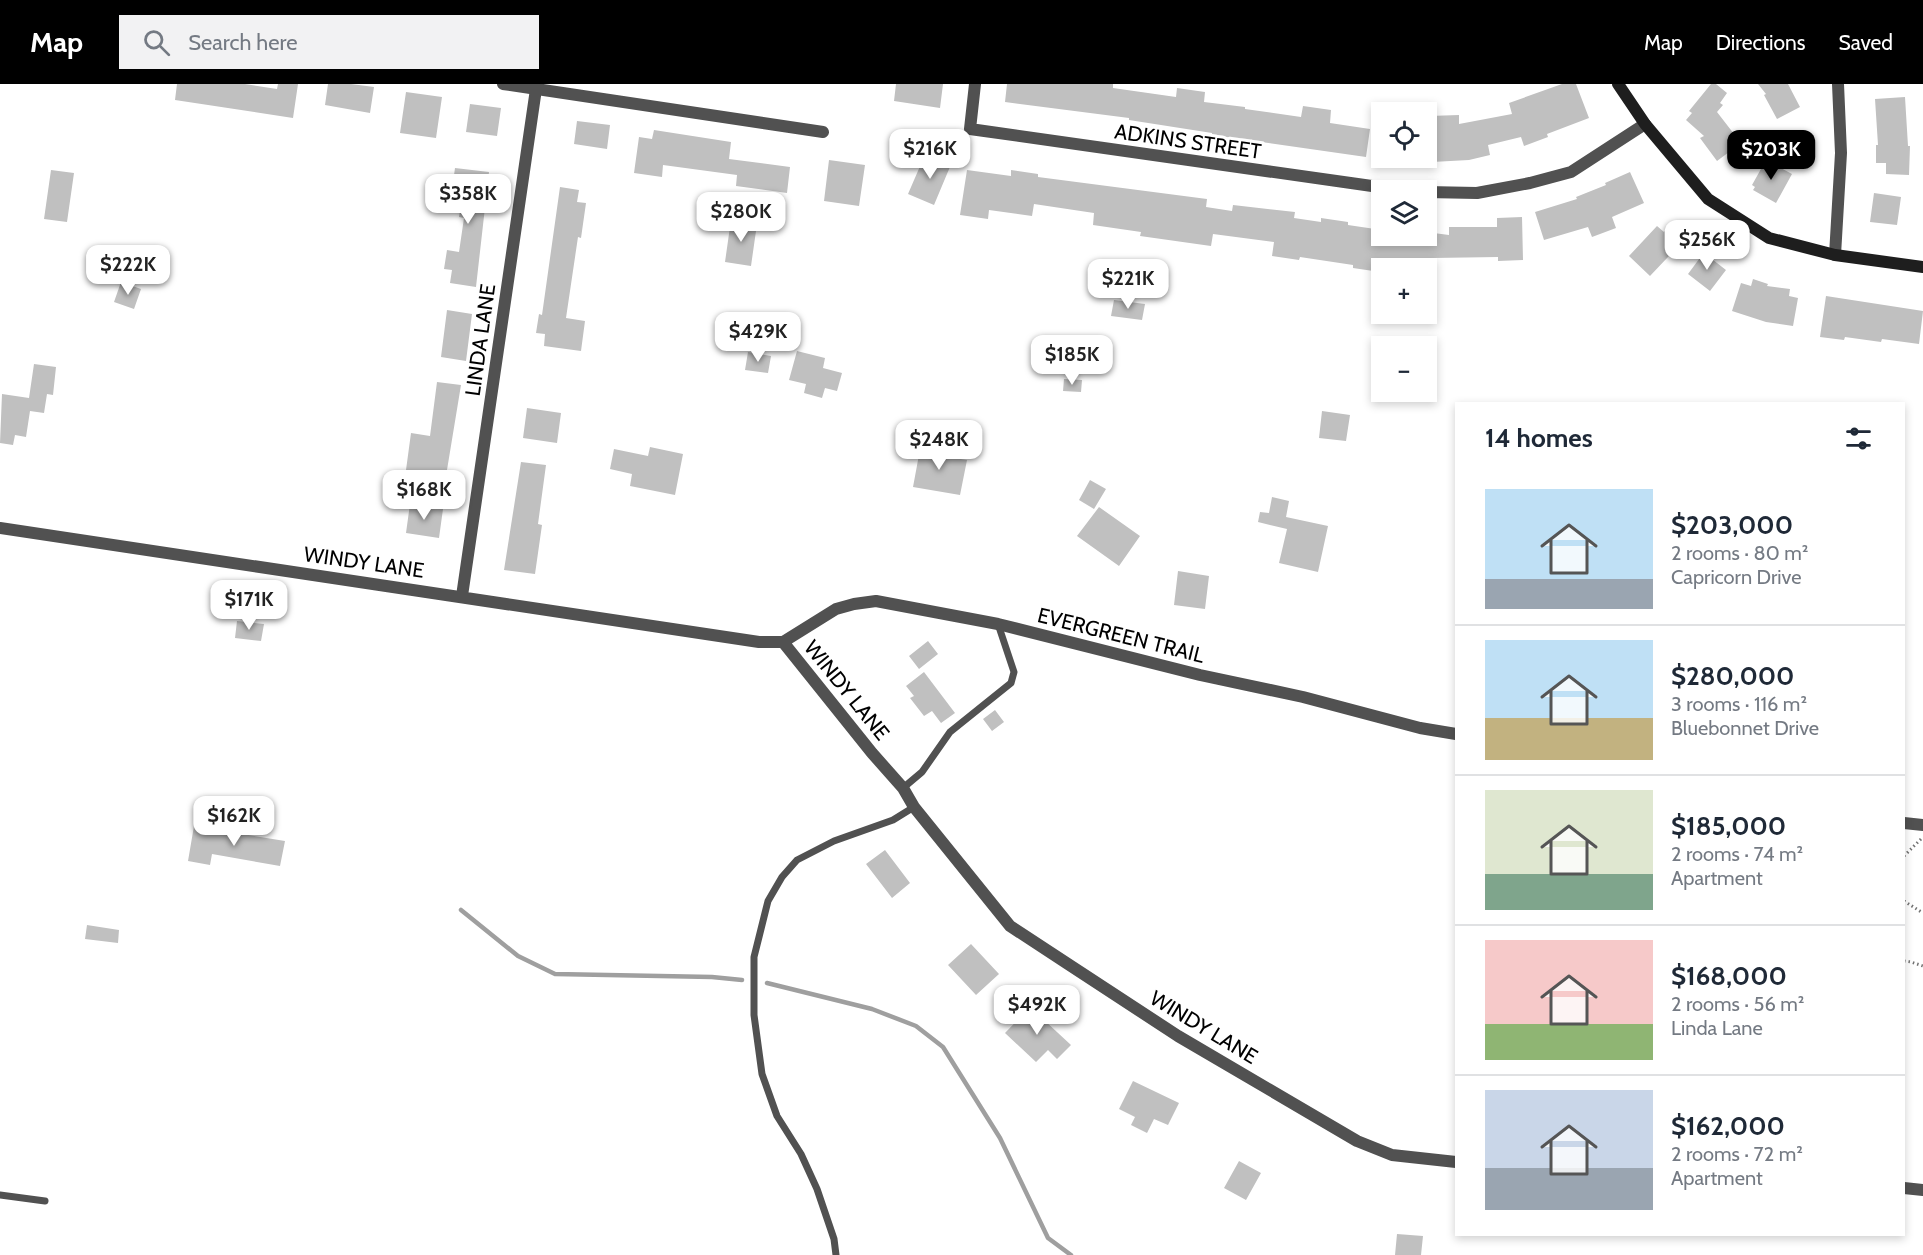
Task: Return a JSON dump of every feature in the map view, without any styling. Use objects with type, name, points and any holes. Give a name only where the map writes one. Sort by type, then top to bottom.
[{"type":"street","points":[[503,84],[824,132]]},
{"type":"street","name":"ADKINS STREET","points":[[975,84],[970,129],[1371,186]]},
{"type":"street","points":[[1618,84],[1645,124],[1708,200],[1769,238],[1835,255],[1923,267]]},
{"type":"street","points":[[1835,255],[1841,153],[1838,84]]},
{"type":"street","name":"LINDA LANE","points":[[462,596],[536,89]]},
{"type":"street","points":[[1437,192],[1477,193],[1530,183],[1571,171],[1645,124]]},
{"type":"street","name":"WINDY LANE","points":[[0,528],[759,642],[783,642],[903,788],[914,807],[1010,926],[1178,1036],[1357,1141],[1392,1155],[1455,1162]]},
{"type":"street","name":"EVERGREEN TRAIL","points":[[783,642],[836,609],[876,601],[998,624],[1200,675],[1303,697],[1420,728],[1455,735]]},
{"type":"street","points":[[1905,823],[1923,825]]},
{"type":"street","points":[[1905,1188],[1923,1190]]},
{"type":"lane","points":[[903,788],[922,772],[950,732],[1011,683],[1014,672],[998,624]]},
{"type":"lane","points":[[836,1255],[834,1239],[817,1189],[801,1154],[777,1116],[762,1074],[754,1015],[754,957],[768,901],[782,877],[797,860],[834,841],[893,820],[914,807]]},
{"type":"lane","points":[[0,1195],[45,1201]]},
{"type":"path","points":[[1905,855],[1923,837]]},
{"type":"path","points":[[1905,902],[1923,913]]},
{"type":"path","points":[[1905,961],[1923,966]]},
{"type":"building","points":[[177,84],[245,84],[277,89],[278,84],[298,84],[293,118],[175,100]]},
{"type":"building","points":[[328,84],[374,87],[370,113],[325,105]]},
{"type":"building","points":[[896,84],[943,84],[940,108],[894,101]]},
{"type":"building","points":[[1007,84],[1113,84],[1113,88],[1176,97],[1177,88],[1205,92],[1204,102],[1301,117],[1303,106],[1331,110],[1330,123],[1370,129],[1366,157],[1212,135],[1212,133],[1129,120],[1129,118],[1005,102]]},
{"type":"building","points":[[1562,84],[1576,84],[1589,118],[1547,134],[1548,137],[1524,146],[1521,137],[1488,145],[1490,155],[1469,160],[1437,162],[1437,116],[1459,115],[1459,124],[1512,114],[1509,103]]},
{"type":"building","points":[[1711,84],[1716,84],[1727,93],[1720,103],[1723,105],[1717,112],[1741,143],[1717,161],[1700,138],[1704,136],[1686,120],[1692,113],[1689,111]]},
{"type":"building","points":[[1758,84],[1788,84],[1800,107],[1777,119],[1764,95],[1766,94]]},
{"type":"building","points":[[406,92],[442,97],[436,138],[400,133]]},
{"type":"building","points":[[1905,97],[1908,146],[1910,146],[1909,175],[1886,174],[1886,163],[1876,163],[1876,145],[1878,145],[1875,99]]},
{"type":"building","points":[[470,104],[501,108],[497,136],[466,132]]},
{"type":"building","points":[[577,121],[610,125],[607,149],[574,144]]},
{"type":"building","points":[[654,130],[731,142],[729,159],[790,167],[787,193],[736,186],[737,175],[663,165],[662,177],[634,173],[639,137],[652,139]]},
{"type":"building","points":[[938,156],[952,162],[934,205],[908,194],[924,157],[935,162]]},
{"type":"building","points":[[829,160],[865,165],[859,206],[824,201]]},
{"type":"building","points":[[1766,160],[1792,174],[1776,203],[1753,190],[1755,187],[1752,185]]},
{"type":"building","points":[[455,168],[489,172],[476,287],[450,283],[452,270],[444,269],[447,250],[459,252],[464,218],[459,217],[461,205],[450,204]]},
{"type":"building","points":[[51,170],[74,173],[67,222],[44,219]]},
{"type":"building","points":[[967,170],[1011,176],[1011,170],[1038,174],[1038,177],[1207,199],[1206,207],[1232,211],[1233,205],[1295,212],[1294,218],[1321,222],[1321,218],[1348,222],[1348,225],[1371,228],[1371,246],[1437,246],[1437,233],[1449,235],[1449,227],[1497,227],[1497,218],[1522,217],[1523,260],[1498,261],[1498,257],[1371,258],[1371,271],[1353,268],[1353,265],[1300,257],[1299,260],[1272,256],[1274,242],[1213,234],[1211,246],[1140,236],[1141,232],[1093,225],[1094,213],[1034,204],[1032,216],[989,210],[988,219],[960,215]]},
{"type":"building","points":[[1630,172],[1644,203],[1612,217],[1616,228],[1592,237],[1588,227],[1544,240],[1535,212],[1577,199],[1576,197]]},
{"type":"building","points":[[560,187],[579,190],[577,202],[586,203],[581,238],[578,237],[566,318],[585,321],[581,351],[544,346],[545,334],[536,333],[539,314],[542,315]]},
{"type":"building","points":[[1874,193],[1901,197],[1897,225],[1870,222]]},
{"type":"building","points":[[731,220],[757,224],[751,266],[725,262]]},
{"type":"building","points":[[1670,225],[1685,239],[1650,276],[1629,256],[1657,226],[1664,232]]},
{"type":"building","points":[[1708,247],[1708,256],[1726,270],[1710,291],[1688,274]]},
{"type":"building","points":[[1753,279],[1768,284],[1767,286],[1790,289],[1789,296],[1798,298],[1793,326],[1766,322],[1732,311],[1741,283],[1751,286]]},
{"type":"building","points":[[121,282],[141,289],[134,309],[114,302]]},
{"type":"building","points":[[1826,296],[1923,311],[1919,344],[1882,339],[1881,342],[1845,337],[1844,340],[1820,337]]},
{"type":"building","points":[[1114,300],[1145,304],[1142,320],[1111,316]]},
{"type":"building","points":[[447,310],[472,314],[466,361],[441,357]]},
{"type":"building","points":[[797,351],[825,358],[823,368],[842,373],[837,391],[825,388],[822,398],[804,393],[806,384],[789,380]]},
{"type":"building","points":[[748,352],[771,356],[768,373],[745,370]]},
{"type":"building","points":[[34,364],[56,367],[53,395],[47,394],[44,413],[30,411],[26,437],[15,435],[13,445],[0,443],[2,394],[29,398]]},
{"type":"building","points":[[1064,379],[1082,380],[1081,392],[1063,391]]},
{"type":"building","points":[[437,382],[461,385],[446,476],[406,470],[411,433],[430,436]]},
{"type":"building","points":[[527,408],[561,413],[557,443],[523,438]]},
{"type":"building","points":[[1322,411],[1350,415],[1346,441],[1319,438]]},
{"type":"building","points":[[921,444],[942,448],[941,456],[967,460],[960,495],[913,487]]},
{"type":"building","points":[[650,447],[683,454],[675,495],[630,486],[632,474],[610,469],[614,449],[648,456]]},
{"type":"building","points":[[521,462],[546,465],[538,524],[542,525],[535,574],[504,570]]},
{"type":"building","points":[[1090,480],[1106,489],[1094,509],[1079,500]]},
{"type":"building","points":[[1272,497],[1289,501],[1286,517],[1328,526],[1318,572],[1279,563],[1287,529],[1258,522],[1260,512],[1269,513]]},
{"type":"building","points":[[410,504],[443,509],[439,538],[406,533]]},
{"type":"building","points":[[1099,507],[1140,536],[1119,566],[1077,536]]},
{"type":"building","points":[[1178,571],[1209,576],[1205,609],[1174,605]]},
{"type":"building","points":[[237,621],[264,624],[261,641],[235,638]]},
{"type":"building","points":[[928,641],[938,654],[919,669],[909,656]]},
{"type":"building","points":[[924,672],[955,713],[941,723],[932,711],[924,716],[910,698],[914,696],[906,686]]},
{"type":"building","points":[[995,710],[1004,722],[992,731],[983,719]]},
{"type":"building","points":[[194,826],[285,841],[280,866],[212,854],[210,865],[188,861]]},
{"type":"building","points":[[885,850],[910,883],[892,898],[866,864]]},
{"type":"building","points":[[87,925],[119,930],[118,943],[85,939]]},
{"type":"building","points":[[971,944],[999,974],[976,995],[948,965]]},
{"type":"building","points":[[1030,1007],[1071,1045],[1057,1059],[1048,1050],[1036,1062],[1005,1033]]},
{"type":"building","points":[[1133,1081],[1179,1103],[1168,1125],[1154,1119],[1147,1133],[1131,1125],[1135,1117],[1119,1109]]},
{"type":"building","points":[[1239,1161],[1261,1173],[1246,1200],[1224,1188]]},
{"type":"building","points":[[1397,1234],[1423,1236],[1421,1255],[1395,1255]]},
{"type":"waterway","points":[[461,910],[518,956],[555,974],[712,977],[742,980]]},
{"type":"waterway","points":[[767,983],[872,1009],[916,1026],[943,1047],[1000,1138],[1048,1238],[1071,1255]]}]
